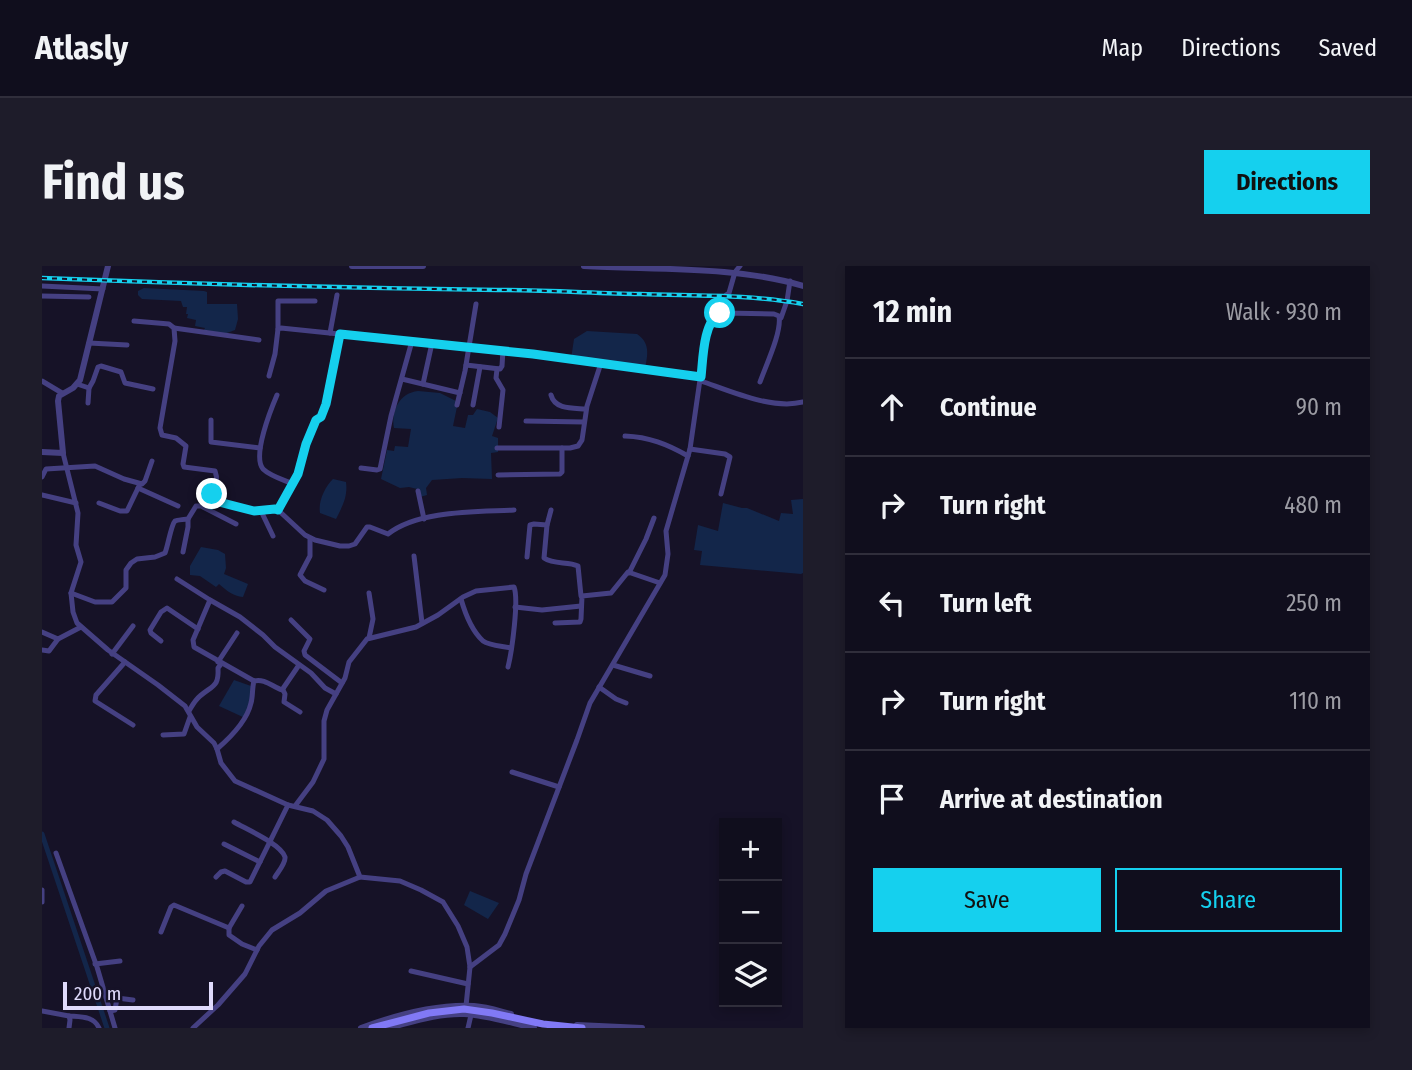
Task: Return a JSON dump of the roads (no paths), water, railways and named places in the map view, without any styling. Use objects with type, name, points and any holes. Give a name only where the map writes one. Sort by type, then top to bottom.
[{"type":"main road","points":[[372,1028],[429,1013],[464,1009],[553,1026],[578,1027]]},
{"type":"street","points":[[108,266],[82,374],[77,384],[62,393],[58,401],[63,453],[78,513],[76,545],[81,562],[71,593],[75,619],[112,654],[182,702],[197,727],[214,743],[221,763],[235,781],[288,805],[318,814],[332,825],[348,847],[360,877]]},
{"type":"street","points":[[352,266],[423,266]]},
{"type":"street","points":[[584,266],[737,269],[803,286]]},
{"type":"street","points":[[720,313],[737,269]]},
{"type":"street","points":[[760,382],[772,352],[790,281]]},
{"type":"street","points":[[42,286],[103,289]]},
{"type":"street","points":[[330,333],[337,295]]},
{"type":"street","points":[[42,296],[89,298]]},
{"type":"street","points":[[269,376],[278,329],[278,301],[315,301]]},
{"type":"street","points":[[457,405],[476,304]]},
{"type":"street","points":[[471,967],[499,945],[505,934],[586,711],[665,575],[668,558],[666,531],[690,449],[707,331],[714,317],[720,313],[774,314],[780,318]]},
{"type":"street","points":[[134,321],[169,324],[174,328],[259,340]]},
{"type":"street","points":[[174,328],[175,341],[160,428],[162,435],[176,438],[186,446],[184,467],[215,471],[217,480],[211,496],[211,505]]},
{"type":"street","points":[[278,329],[503,350],[601,363],[701,379],[744,396],[772,402],[803,402]]},
{"type":"street","points":[[278,510],[298,474],[315,421],[321,417],[326,404],[340,334]]},
{"type":"street","points":[[361,468],[377,471],[380,469],[391,416],[412,341]]},
{"type":"street","points":[[89,343],[127,345]]},
{"type":"street","points":[[424,384],[432,343]]},
{"type":"street","points":[[466,365],[501,368],[503,350]]},
{"type":"street","points":[[497,448],[562,448],[575,447],[580,443],[586,409],[601,363]]},
{"type":"street","points":[[88,402],[89,388],[98,367],[101,366],[121,372],[127,384],[153,389]]},
{"type":"street","points":[[473,405],[480,367]]},
{"type":"street","points":[[496,369],[496,378],[503,390],[499,427]]},
{"type":"street","points":[[402,379],[460,393]]},
{"type":"street","points":[[42,381],[62,393]]},
{"type":"street","points":[[77,384],[89,388]]},
{"type":"street","points":[[277,395],[263,435],[260,459],[262,468],[293,484]]},
{"type":"street","points":[[551,395],[552,402],[557,405],[586,409]]},
{"type":"street","points":[[211,420],[211,442],[261,448]]},
{"type":"street","points":[[526,421],[584,422]]},
{"type":"street","points":[[625,436],[650,439],[688,456]]},
{"type":"street","points":[[498,475],[560,474],[563,467],[562,448]]},
{"type":"street","points":[[690,449],[730,457],[721,494]]},
{"type":"street","points":[[42,452],[63,453]]},
{"type":"street","points":[[99,503],[127,511],[139,486],[145,481],[152,461]]},
{"type":"street","points":[[42,477],[46,469],[99,467],[178,506]]},
{"type":"street","points":[[418,491],[424,519]]},
{"type":"street","points":[[42,495],[77,503]]},
{"type":"street","points":[[183,552],[188,519],[193,508],[219,502],[254,511],[278,510],[310,538],[340,546],[355,544],[367,527],[388,534],[396,528],[424,519],[463,512],[514,510]]},
{"type":"street","points":[[200,505],[236,524]]},
{"type":"street","points":[[551,510],[544,558],[578,566],[582,619],[580,622],[555,623]]},
{"type":"street","points":[[261,511],[273,536]]},
{"type":"street","points":[[581,596],[611,593],[617,587],[625,574],[629,573],[654,518]]},
{"type":"street","points":[[71,593],[95,602],[112,602],[126,588],[126,570],[131,563],[165,553],[174,523],[188,519]]},
{"type":"street","points":[[527,557],[530,525],[547,525]]},
{"type":"street","points":[[310,538],[310,556],[300,575],[324,590]]},
{"type":"street","points":[[414,556],[422,624]]},
{"type":"street","points":[[629,573],[660,583]]},
{"type":"street","points":[[177,579],[256,629],[336,694]]},
{"type":"street","points":[[369,638],[422,624],[476,591],[514,587],[516,591],[512,648],[508,667]]},
{"type":"street","points":[[295,806],[313,782],[324,759],[324,718],[342,683],[349,662],[369,638],[373,619],[369,593]]},
{"type":"street","points":[[210,600],[196,628],[192,642],[194,647],[254,681],[257,679],[283,690]]},
{"type":"street","points":[[461,600],[469,621],[482,640],[512,648]]},
{"type":"street","points":[[515,607],[542,610],[581,606]]},
{"type":"street","points":[[161,641],[150,628],[163,609],[168,608],[175,612],[196,628]]},
{"type":"street","points":[[291,620],[310,639],[304,651],[305,655],[342,683]]},
{"type":"street","points":[[112,654],[133,626]]},
{"type":"street","points":[[42,652],[49,651],[58,639],[81,627]]},
{"type":"street","points":[[42,632],[58,639]]},
{"type":"street","points":[[163,735],[184,734],[198,698],[214,687],[219,679],[218,668],[237,632]]},
{"type":"street","points":[[125,662],[96,695],[95,701],[133,725]]},
{"type":"street","points":[[283,690],[299,665]]},
{"type":"street","points":[[612,665],[650,676]]},
{"type":"street","points":[[217,749],[229,738],[247,713],[254,681]]},
{"type":"street","points":[[599,687],[626,703]]},
{"type":"street","points":[[283,690],[284,702],[300,712]]},
{"type":"street","points":[[512,772],[559,787]]},
{"type":"street","points":[[216,877],[225,871],[250,882],[288,805]]},
{"type":"street","points":[[234,822],[270,841],[285,858],[275,877]]},
{"type":"street","points":[[224,844],[260,862]]},
{"type":"street","points":[[56,852],[116,1028]]},
{"type":"street","points":[[193,1028],[245,974],[262,941],[272,930],[300,914],[326,891],[360,877],[400,881],[443,902],[462,933],[467,947],[471,967],[466,1006]]},
{"type":"street","points":[[42,890],[42,902]]},
{"type":"street","points":[[161,932],[174,905],[229,928]]},
{"type":"street","points":[[242,906],[229,928],[230,937],[257,950]]},
{"type":"street","points":[[95,964],[120,961]]},
{"type":"street","points":[[411,971],[468,984]]},
{"type":"street","points":[[110,1011],[115,1010],[117,998],[133,1000]]},
{"type":"street","points":[[361,1028],[434,1008],[466,1006],[578,1027],[642,1028]]},
{"type":"street","points":[[42,1011],[89,1018],[97,1023],[99,1028]]},
{"type":"street","points":[[388,1028],[444,1015],[471,1015],[534,1028]]},
{"type":"street","points":[[468,1028],[471,1015]]},
{"type":"street","points":[[69,1016],[69,1028]]},
{"type":"water","points":[[144,288],[204,291],[207,292],[207,304],[237,304],[238,319],[235,330],[212,336],[205,328],[195,326],[196,320],[187,318],[187,307],[183,307],[181,301],[142,299],[138,291]]},
{"type":"water","points":[[587,331],[637,334],[647,347],[644,373],[613,366],[582,364],[571,359],[574,339]]},
{"type":"water","points":[[418,391],[440,393],[458,402],[453,426],[465,428],[468,415],[473,415],[477,409],[490,412],[498,418],[492,436],[498,438],[498,452],[491,453],[492,479],[432,480],[426,488],[427,495],[420,497],[417,489],[400,488],[381,479],[387,450],[394,451],[395,446],[408,447],[411,429],[394,428],[394,415],[398,404],[406,395]]},
{"type":"water","points":[[333,479],[346,482],[345,497],[336,519],[320,513],[323,495]]},
{"type":"water","points":[[803,499],[803,573],[700,565],[702,551],[694,550],[698,525],[718,531],[723,503],[747,508],[779,521],[781,513],[793,514],[791,500]]},
{"type":"water","points":[[201,547],[225,554],[224,574],[248,584],[243,597],[230,593],[219,584],[216,587],[200,576],[190,575],[190,566]]},
{"type":"water","points":[[234,680],[251,686],[252,700],[245,718],[219,706]]},
{"type":"water","points":[[470,891],[499,903],[488,919],[464,905]]},
{"type":"waterway","points":[[42,834],[107,1028]]},
{"type":"railway","points":[[42,278],[722,296],[803,304]]}]
